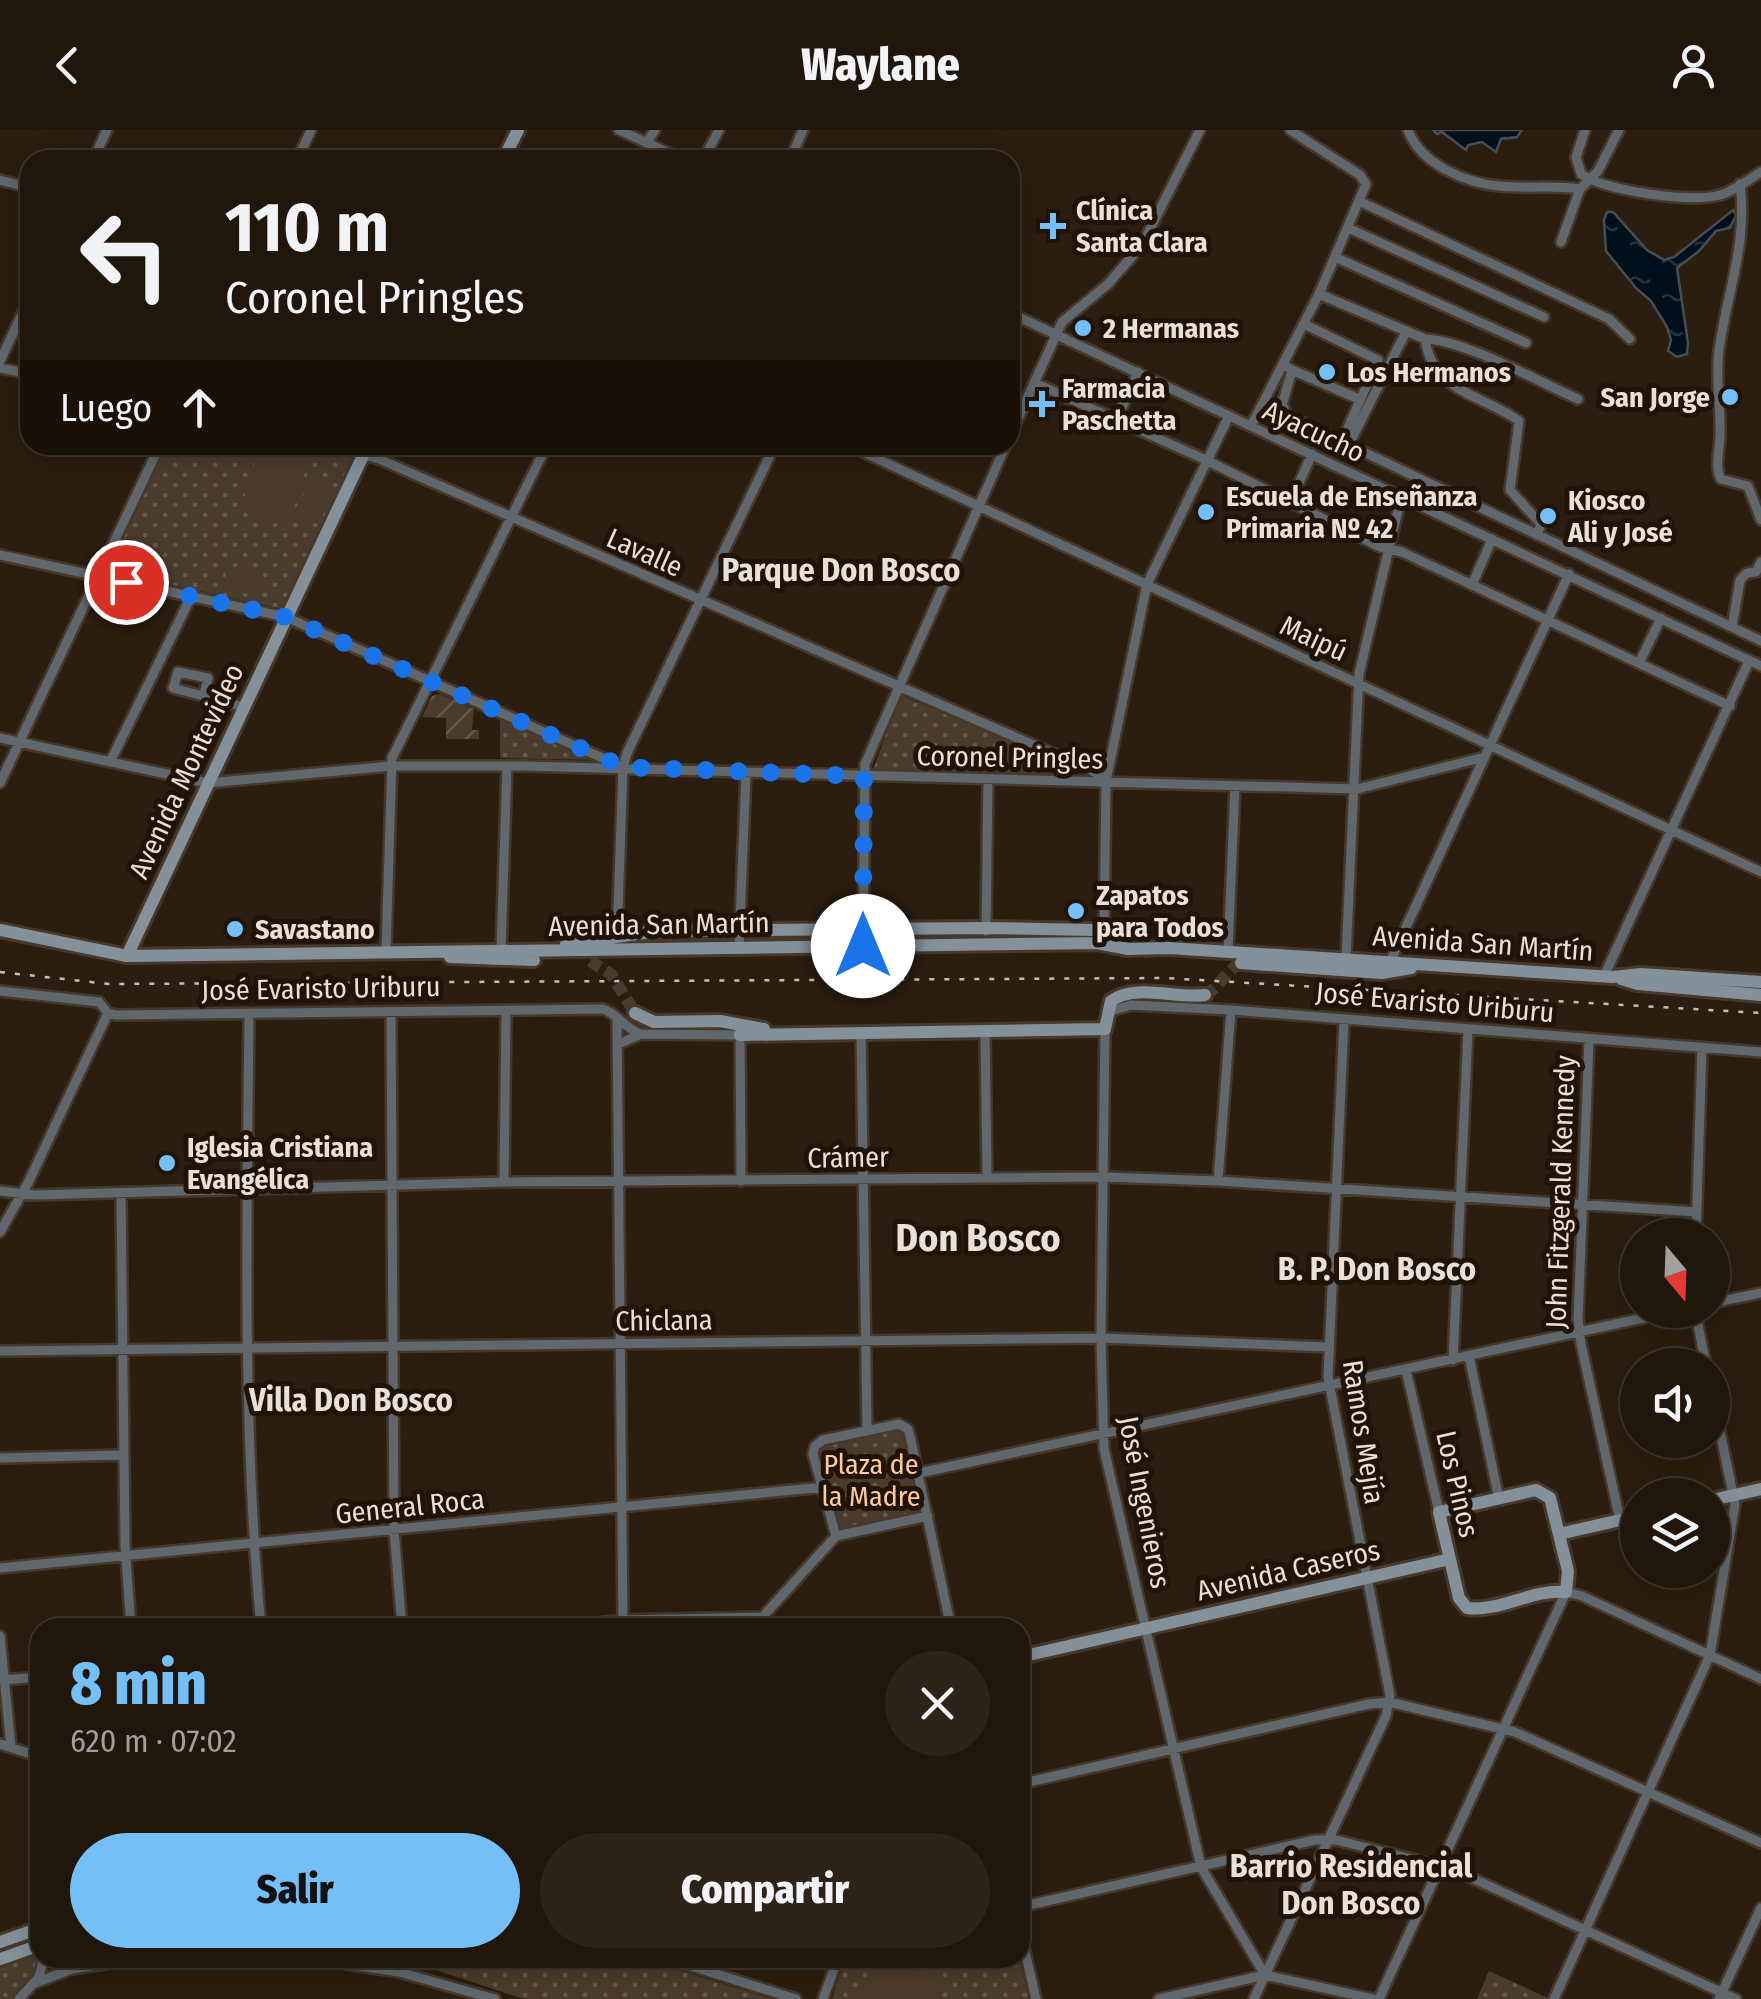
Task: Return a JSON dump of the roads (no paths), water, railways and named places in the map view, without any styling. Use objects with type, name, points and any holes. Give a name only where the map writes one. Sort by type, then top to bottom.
[{"type":"street","points":[[619,130],[662,150]]},
{"type":"street","points":[[646,143],[655,130]]},
{"type":"street","points":[[1020,416],[1064,319],[1108,284],[1142,245],[1200,130]]},
{"type":"street","points":[[1251,426],[1288,367],[1366,184],[1360,175],[1290,130]]},
{"type":"street","points":[[1408,130],[1428,159],[1484,183],[1580,189]]},
{"type":"street","points":[[1585,130],[1576,163],[1581,174],[1590,180],[1687,196],[1722,194],[1761,172]]},
{"type":"street","points":[[1561,242],[1580,189],[1590,180],[1619,130]]},
{"type":"street","points":[[1740,184],[1744,214],[1718,359],[1717,474],[1721,479],[1748,486],[1761,520]]},
{"type":"street","points":[[1359,201],[1609,320],[1630,339]]},
{"type":"street","points":[[1348,228],[1544,317]]},
{"type":"street","points":[[1337,258],[1526,342]]},
{"type":"street","points":[[1319,294],[1406,332],[1440,340],[1516,369],[1578,399]]},
{"type":"street","name":"Ayacucho","points":[[1020,318],[1761,666]]},
{"type":"street","points":[[0,364],[20,319]]},
{"type":"street","points":[[1304,324],[1376,357],[1378,364],[1360,399],[1345,444]]},
{"type":"street","points":[[1345,444],[1406,332]]},
{"type":"street","points":[[1426,339],[1429,362],[1448,383],[1519,422],[1508,483],[1514,496],[1541,524],[1538,535]]},
{"type":"street","points":[[1288,367],[1360,399]]},
{"type":"street","name":"Ayacucho","points":[[1288,367],[1284,412],[1761,640]]},
{"type":"street","points":[[1117,419],[1138,372]]},
{"type":"street","points":[[1036,383],[1730,706]]},
{"type":"street","points":[[1104,936],[1106,781],[1148,584],[1228,416]]},
{"type":"street","points":[[1291,502],[1312,454]]},
{"type":"street","points":[[0,783],[155,455]]},
{"type":"street","name":"Avenida Montevideo","points":[[127,956],[364,455]]},
{"type":"street","name":"Lavalle","points":[[377,455],[1093,771],[1106,781]]},
{"type":"street","points":[[386,950],[390,766],[394,751],[542,455]]},
{"type":"street","points":[[617,944],[623,767],[627,752],[771,455]]},
{"type":"street","name":"Maipú","points":[[870,455],[1761,872]]},
{"type":"street","points":[[863,946],[865,764],[1001,455]]},
{"type":"street","points":[[1346,958],[1359,684],[1402,498]]},
{"type":"street","points":[[1472,585],[1492,540]]},
{"type":"street","points":[[1549,541],[1552,565]]},
{"type":"street","points":[[0,555],[286,617],[623,767]]},
{"type":"street","points":[[1732,627],[1740,580],[1746,572],[1756,572],[1761,562]]},
{"type":"street","points":[[1390,962],[1569,574]]},
{"type":"street","points":[[110,762],[192,595]]},
{"type":"street","points":[[1639,663],[1661,618]]},
{"type":"street","points":[[1609,976],[1671,828],[1749,661]]},
{"type":"street","points":[[204,695],[244,707]]},
{"type":"street","name":"Coronel Pringles","points":[[0,738],[208,783],[390,766],[507,766],[1356,789],[1481,758]]},
{"type":"street","points":[[506,950],[507,766]]},
{"type":"street","points":[[739,946],[746,773]]},
{"type":"street","points":[[986,944],[988,779]]},
{"type":"street","points":[[1228,952],[1235,786]]},
{"type":"street","name":"Avenida San Martín","points":[[617,944],[658,931],[986,928],[1087,930],[1169,948]]},
{"type":"street","name":"Avenida San Martín","points":[[0,930],[127,956],[506,950],[617,944],[1096,943],[1128,949],[1169,948],[1761,982]]},
{"type":"street","points":[[1024,944],[1026,937],[1076,937],[1087,930]]},
{"type":"street","points":[[408,950],[470,960],[590,961]]},
{"type":"street","points":[[1241,964],[1382,973],[1424,964]]},
{"type":"street","name":"Avenida San Martín","points":[[1609,976],[1638,984],[1761,995]]},
{"type":"street","name":"José Evaristo Uriburu","points":[[0,991],[100,1002],[108,1013],[602,1009],[641,1034]]},
{"type":"street","points":[[1106,1013],[1110,1001],[1124,993],[1205,995]]},
{"type":"street","name":"José Evaristo Uriburu","points":[[1106,1013],[1130,1005],[1230,1010],[1761,1052]]},
{"type":"street","points":[[1218,1182],[1230,1010]]},
{"type":"street","points":[[391,1012],[394,1530],[401,1618]]},
{"type":"street","points":[[504,1182],[506,1012]]},
{"type":"street","points":[[0,1232],[108,1013]]},
{"type":"street","points":[[635,1013],[654,1022],[743,1023],[781,1034]]},
{"type":"street","name":"José Ingenieros","points":[[1106,1013],[1102,1433],[1200,1867],[1265,1975]]},
{"type":"street","points":[[249,1014],[247,1188],[253,1544],[260,1618]]},
{"type":"street","name":"Ramos Mejía","points":[[1254,1999],[1386,1716],[1389,1702],[1388,1675],[1328,1386],[1344,1020]]},
{"type":"street","points":[[617,1021],[623,1618]]},
{"type":"street","name":"José Evaristo Uriburu","points":[[618,1044],[641,1034],[1106,1029]]},
{"type":"street","points":[[1453,1360],[1468,1030]]},
{"type":"street","points":[[986,1031],[987,1176]]},
{"type":"street","points":[[861,1032],[867,1430]]},
{"type":"street","points":[[740,1035],[741,1180]]},
{"type":"street","name":"John Fitzgerald Kennedy","points":[[1589,1041],[1579,1332],[1620,1520]]},
{"type":"street","points":[[1697,1218],[1702,1048]]},
{"type":"street","name":"Crámer","points":[[0,1192],[987,1176],[1218,1182],[1697,1212]]},
{"type":"street","points":[[121,1192],[123,1454],[129,1618]]},
{"type":"street","points":[[1730,1300],[1761,1294]]},
{"type":"street","points":[[920,1473],[1620,1323]]},
{"type":"street","name":"Chiclana","points":[[0,1351],[1101,1338],[1328,1347]]},
{"type":"street","points":[[1469,1356],[1499,1499]]},
{"type":"street","name":"Los Pinos","points":[[1406,1370],[1450,1559],[1460,1598],[1467,1608],[1547,1592],[1566,1592]]},
{"type":"street","points":[[836,1536],[814,1454],[818,1442],[899,1424],[908,1429],[950,1618]]},
{"type":"street","points":[[0,1458],[123,1454]]},
{"type":"street","points":[[1554,1999],[1710,1656],[1735,1511],[1726,1458]]},
{"type":"street","name":"General Roca","points":[[0,1568],[824,1487]]},
{"type":"street","points":[[1730,1496],[1761,1489]]},
{"type":"street","points":[[1159,1999],[1265,1975],[1376,1999],[1566,1592],[1568,1571],[1550,1498],[1536,1490],[1439,1512]]},
{"type":"street","points":[[767,1618],[836,1536],[928,1516]]},
{"type":"street","points":[[1559,1534],[1620,1520]]},
{"type":"street","name":"Avenida Caseros","points":[[1030,1655],[1450,1559]]},
{"type":"street","points":[[1566,1592],[1761,1679]]},
{"type":"street","points":[[0,1636],[6,1746],[30,1754]]},
{"type":"street","points":[[2,1680],[30,1678]]},
{"type":"street","points":[[1030,1782],[1389,1702],[1503,1728],[1761,1844]]},
{"type":"street","points":[[1030,1905],[1326,1839],[1440,1864],[1720,1996],[1736,1999]]},
{"type":"street","points":[[1720,1996],[1761,1908]]},
{"type":"street","points":[[0,1942],[30,1932]]},
{"type":"street","points":[[0,1958],[30,1955]]},
{"type":"street","points":[[23,1998],[35,1983],[39,1968]]},
{"type":"street","points":[[58,1968],[78,1968]]},
{"type":"street","points":[[374,1968],[495,1999]]},
{"type":"street","points":[[698,1968],[796,1999]]},
{"type":"street","points":[[823,1999],[834,1968]]},
{"type":"street","points":[[1029,1968],[1036,1999]]},
{"type":"street","points":[[35,1983],[72,1969]]},
{"type":"water","points":[[1433,130],[1522,130],[1517,137],[1501,139],[1496,152],[1482,142],[1468,145],[1466,150]]},
{"type":"water","points":[[1733,210],[1736,215],[1730,228],[1716,231],[1677,268],[1688,343],[1687,354],[1677,357],[1668,351],[1671,340],[1667,327],[1651,301],[1606,251],[1607,212],[1613,212],[1647,250],[1664,260],[1674,257]]},
{"type":"tunnel","points":[[590,961],[611,974],[635,1013]]},
{"type":"tunnel","points":[[1205,995],[1241,963]]},
{"type":"railway","points":[[0,972],[109,984],[1164,978],[1761,1013]]},
{"type":"place","name":"Clínica Santa Clara","points":[[1053,226]]},
{"type":"place","name":"2 Hermanas","points":[[1083,328]]},
{"type":"place","name":"Los Hermanos","points":[[1327,372]]},
{"type":"place","name":"San Jorge","points":[[1730,397]]},
{"type":"place","name":"Farmacia Paschetta","points":[[1042,404]]},
{"type":"place","name":"Escuela de Enseñanza Primaria Nº 42","points":[[1206,512]]},
{"type":"place","name":"Kiosco Ali y José","points":[[1548,516]]},
{"type":"place","name":"Zapatos para Todos","points":[[1076,911]]},
{"type":"place","name":"Savastano","points":[[235,929]]},
{"type":"place","name":"Iglesia Cristiana Evangélica","points":[[167,1163]]},
{"type":"district","name":"Parque Don Bosco","points":[[841,570]]},
{"type":"district","name":"Don Bosco","points":[[978,1238]]},
{"type":"district","name":"B. P. Don Bosco","points":[[1377,1269]]},
{"type":"district","name":"Villa Don Bosco","points":[[351,1400]]},
{"type":"district","name":"Barrio Residencial Don Bosco","points":[[1351,1884]]},
{"type":"park label","name":"Plaza de la Madre","points":[[871,1480]]}]
